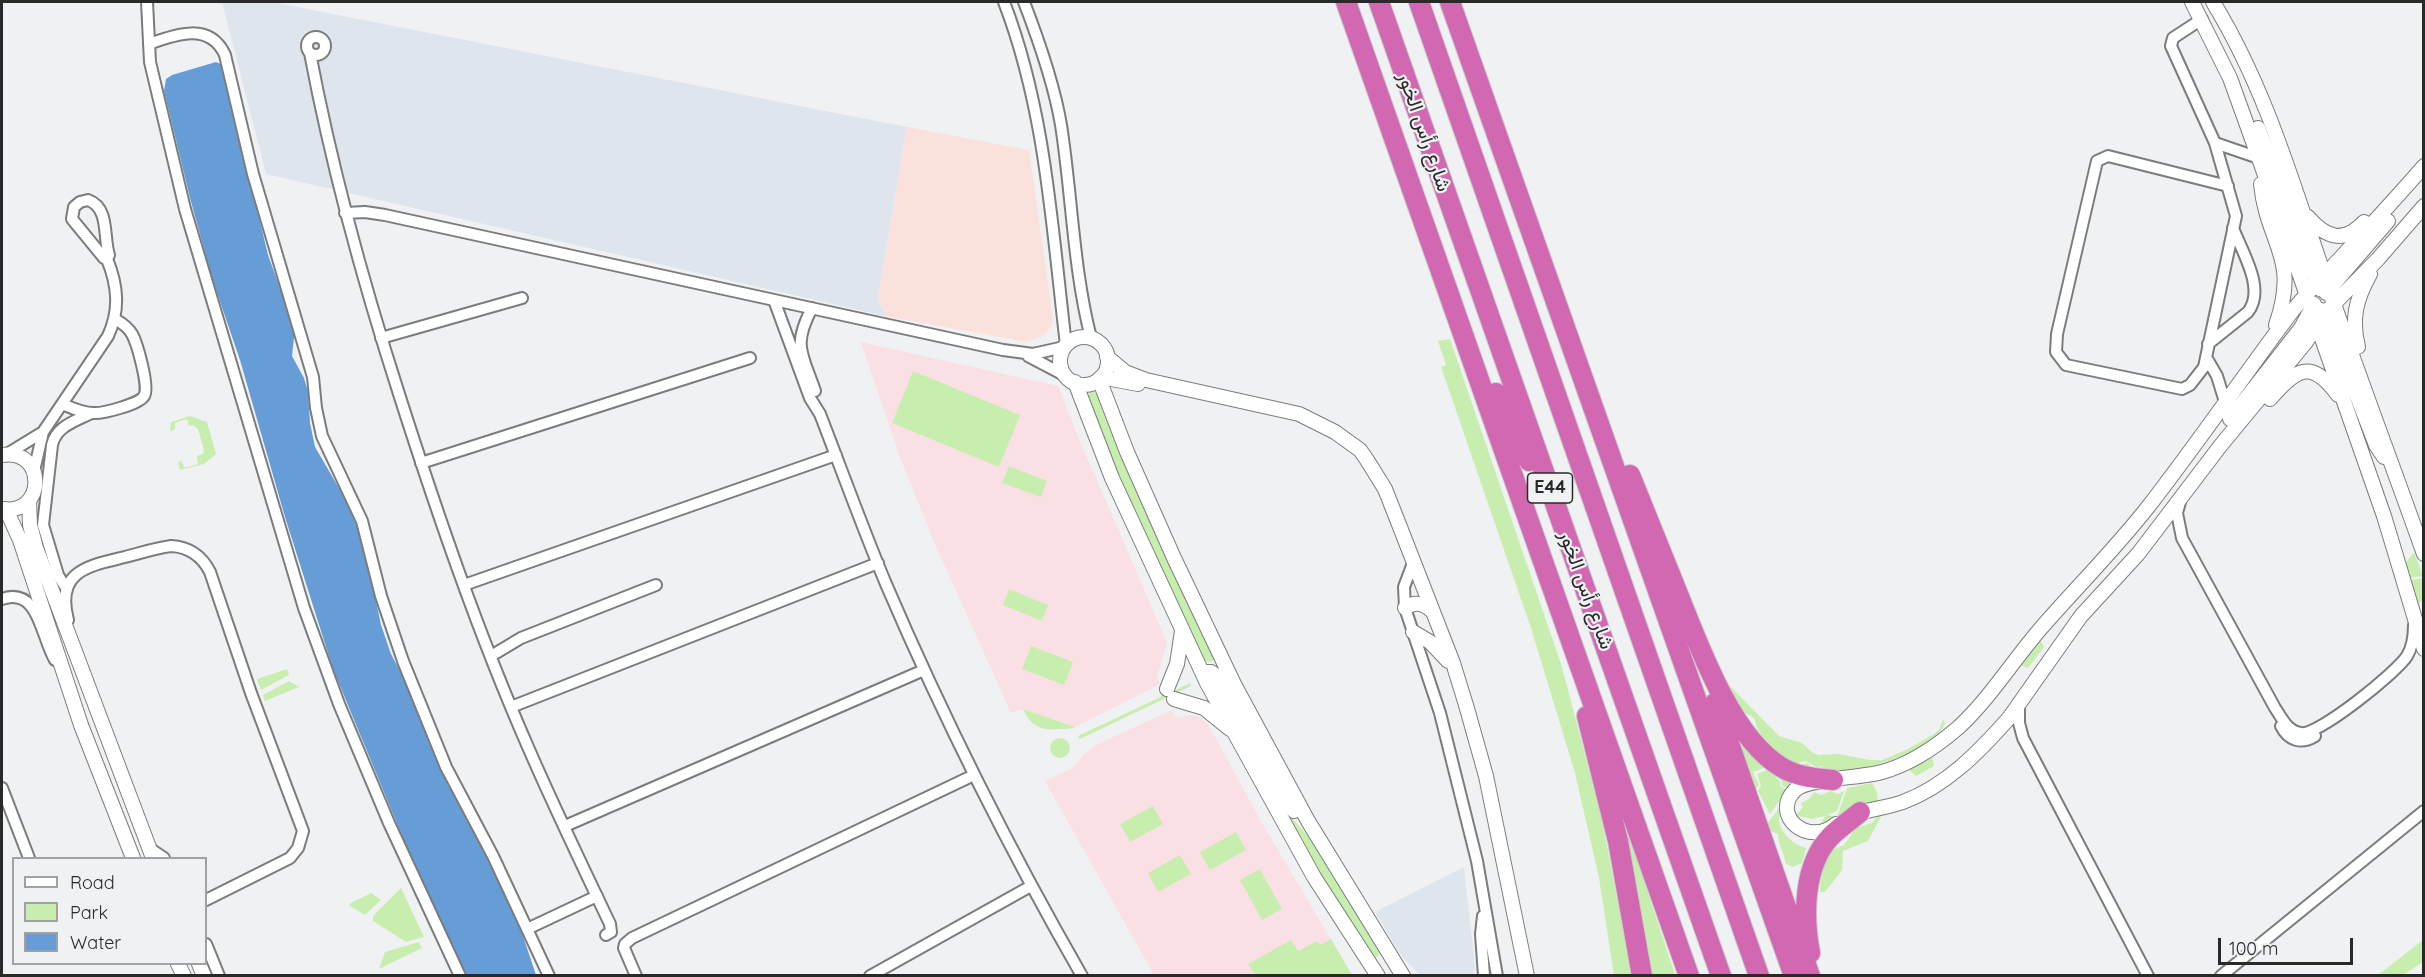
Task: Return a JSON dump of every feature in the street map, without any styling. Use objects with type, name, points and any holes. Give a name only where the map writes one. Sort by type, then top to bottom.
[{"type":"highway","points":[[1346,2],[1572,637],[1689,975]]},
{"type":"highway","name":"شارع رأس الخور","points":[[1378,2],[1721,975]]},
{"type":"highway","name":"شارع رأس الخور","points":[[1419,2],[1759,975]]},
{"type":"highway","points":[[1450,2],[1794,975]]},
{"type":"highway","points":[[1453,304],[1569,544]]},
{"type":"highway","points":[[1596,416],[1608,429],[1619,449],[1689,621],[1726,702],[1754,744],[1771,760],[1789,771],[1808,777],[1833,780]]},
{"type":"highway","points":[[1689,621],[1698,658],[1728,735],[1810,975]]},
{"type":"highway","points":[[1572,637],[1575,671],[1606,786],[1642,975]]},
{"type":"highway","points":[[1726,783],[1733,821],[1779,975]]},
{"type":"highway","points":[[1816,975],[1807,930],[1808,893],[1812,869],[1831,836],[1860,812]]},
{"type":"street","points":[[147,2],[154,81],[192,239],[304,608],[343,713],[389,823],[460,975]]},
{"type":"street","points":[[1004,2],[1025,64],[1040,127],[1065,346],[1060,362],[1071,380],[1112,478],[1182,629],[1216,673],[1283,796],[1291,808],[1308,821],[1403,975]]},
{"type":"street","points":[[1024,2],[1042,52],[1060,122],[1083,304],[1090,338]]},
{"type":"street","points":[[2192,2],[2257,126],[2376,445],[2392,464]]},
{"type":"street","points":[[2213,2],[2243,57],[2267,109],[2303,212],[2320,299],[2345,404],[2387,525],[2424,649]]},
{"type":"street","points":[[2202,19],[2173,38],[2171,46],[2215,143],[2228,186],[2236,216],[2204,367],[2190,385],[2182,389],[2066,365],[2056,352],[2057,334],[2097,161],[2108,156],[2228,186]]},
{"type":"street","points":[[149,44],[181,34],[199,33],[215,40],[225,55],[253,174],[313,377],[322,436],[362,521],[389,623],[437,746],[549,975]]},
{"type":"street","points":[[310,53],[325,130],[345,213],[381,338],[421,463],[464,585],[511,707],[611,926],[610,932],[606,935]]},
{"type":"street","points":[[2230,78],[2260,161],[2320,299],[2368,396],[2422,548]]},
{"type":"street","points":[[2215,143],[2260,161]]},
{"type":"street","points":[[2260,161],[2263,198],[2283,256],[2286,272],[2283,305],[2272,338]]},
{"type":"street","points":[[2303,212],[2321,231],[2334,236],[2347,235],[2359,227],[2402,179],[2424,166]]},
{"type":"street","points":[[2221,445],[2220,433],[2301,328],[2320,299],[2417,185],[2424,166]]},
{"type":"street","points":[[107,259],[72,219],[72,211],[80,202],[92,201],[101,212],[109,255],[107,259],[117,292],[115,319],[103,344],[43,432],[34,471],[35,490],[29,500],[18,507],[4,509],[20,540],[62,670],[133,857]]},
{"type":"street","points":[[2368,396],[2367,379],[2355,336],[2354,315],[2358,297],[2378,259],[2424,206]]},
{"type":"street","points":[[345,213],[365,212],[385,215],[1025,354],[1049,352],[1077,338],[1090,338],[1102,345],[1107,357],[1106,370],[1100,378],[1090,384],[1071,380],[1025,354]]},
{"type":"street","points":[[2208,344],[2252,306],[2254,283],[2233,228]]},
{"type":"street","points":[[2345,404],[2323,378],[2316,374],[2300,372],[2289,378],[2237,436],[2221,445],[2138,554],[2081,616],[2019,704],[1982,748],[1942,781],[1905,801],[1860,812],[1822,832],[1804,831],[1795,826],[1788,812],[1788,801],[1792,793],[1804,784],[1881,772],[1904,764],[1938,743],[1963,723],[2039,630],[2148,507],[2272,338],[2320,299],[2378,259]]},
{"type":"street","points":[[381,338],[522,298]]},
{"type":"street","points":[[774,300],[810,398],[820,414],[878,563],[924,670],[974,775],[1031,886],[1082,975]]},
{"type":"street","points":[[812,308],[802,326],[800,338],[802,352],[818,399],[820,414]]},
{"type":"street","points":[[62,404],[91,413],[104,412],[137,402],[146,393],[146,384],[134,338],[126,326],[115,319]]},
{"type":"street","points":[[1107,357],[1125,372],[1146,380],[1299,414],[1324,425],[1348,440],[1365,455],[1389,498],[1456,672],[1486,776],[1527,975]]},
{"type":"street","points":[[2206,357],[2217,376],[2225,402]]},
{"type":"street","points":[[421,463],[750,358]]},
{"type":"street","points":[[1100,378],[1131,382],[1289,418],[1334,438],[1370,464]]},
{"type":"street","points":[[1100,378],[1127,452],[1173,558],[1216,673],[1236,735],[1314,877],[1378,975]]},
{"type":"street","points":[[66,588],[58,575],[43,525],[51,476],[52,445],[60,429],[91,413]]},
{"type":"street","points":[[4,454],[43,432]]},
{"type":"street","points":[[4,454],[23,458],[34,471]]},
{"type":"street","points":[[464,585],[836,455]]},
{"type":"street","points":[[2181,498],[2177,513],[2182,537],[2275,708],[2287,726],[2298,733],[2312,732],[2328,723],[2402,663],[2411,649],[2414,621]]},
{"type":"street","points":[[29,500],[32,537],[151,853]]},
{"type":"street","points":[[77,659],[65,605],[66,588],[73,577],[87,567],[165,547],[189,550],[200,557],[210,573],[251,693],[303,831],[298,849],[290,858],[207,900]]},
{"type":"street","points":[[511,707],[878,563]]},
{"type":"street","points":[[1413,563],[1404,587],[1405,608],[1440,713],[1477,861],[1497,975]]},
{"type":"street","points":[[491,656],[521,638],[656,585]]},
{"type":"street","points":[[2,599],[17,597],[30,603],[52,655],[62,670]]},
{"type":"street","points":[[1405,608],[1419,603],[1432,610]]},
{"type":"street","points":[[1182,629],[1180,656],[1170,694],[1204,708],[1236,735]]},
{"type":"street","points":[[1413,632],[1435,647],[1456,672]]},
{"type":"street","points":[[564,826],[924,670]]},
{"type":"street","points":[[2019,704],[2019,723],[2025,745],[2148,975]]},
{"type":"street","points":[[636,975],[624,951],[628,940],[974,775]]},
{"type":"street","points":[[2,788],[29,857]]},
{"type":"street","points":[[2221,975],[2424,811]]},
{"type":"street","points":[[870,975],[1031,886]]},
{"type":"street","points":[[527,929],[597,896]]},
{"type":"street","points":[[1484,975],[1481,934],[1485,910]]},
{"type":"street","points":[[207,946],[219,975]]},
{"type":"shaded area","points":[[222,2],[272,2],[907,127],[878,298],[885,316],[266,174]]},
{"type":"shaded area","points":[[907,127],[1029,150],[1053,318],[1052,325],[1045,335],[1027,342],[885,316],[878,298]]},
{"type":"shaded area","points":[[861,342],[1058,386],[1166,640],[1157,676],[1160,684],[1075,727],[1023,709],[1011,713],[935,544],[901,460]]},
{"type":"shaded area","points":[[1172,710],[1176,718],[1193,715],[1202,718],[1208,724],[1262,823],[1352,975],[1154,975],[1045,781],[1073,768],[1085,753],[1100,743]]},
{"type":"shaded area","points":[[1464,867],[1475,967],[1473,975],[1420,975],[1401,956],[1375,912]]},
{"type":"green space","points":[[1450,339],[1562,667],[1602,820],[1632,975],[1614,975],[1599,878],[1575,773],[1531,628],[1441,367],[1446,365],[1438,341]]},
{"type":"green space","points":[[913,371],[1020,415],[999,467],[892,423]]},
{"type":"green space","points":[[1092,391],[1098,394],[1168,560],[1213,654],[1213,660],[1210,662],[1204,661],[1119,478],[1087,396]]},
{"type":"green space","points":[[190,416],[207,422],[216,454],[204,464],[180,470],[178,462],[182,461],[184,468],[198,464],[197,456],[203,454],[204,450],[198,429],[193,425],[189,426],[187,419],[175,423],[175,429],[170,432],[171,422]]},
{"type":"green space","points":[[1009,466],[1047,481],[1041,497],[1002,483]]},
{"type":"green space","points":[[2414,552],[2423,576],[2409,578],[2405,564]]},
{"type":"green space","points":[[2423,578],[2423,599],[2417,606],[2410,580]]},
{"type":"green space","points":[[1009,589],[1048,605],[1042,621],[1003,605]]},
{"type":"green space","points":[[2040,639],[2044,647],[2028,668],[2019,665]]},
{"type":"green space","points":[[1031,646],[1073,662],[1064,685],[1022,669]]},
{"type":"green space","points":[[287,669],[289,675],[261,690],[257,679]]},
{"type":"green space","points":[[289,681],[299,687],[265,701],[263,695]]},
{"type":"green space","points":[[1190,683],[1191,686],[1080,739],[1078,736]]},
{"type":"green space","points":[[1730,686],[1779,736],[1802,743],[1813,753],[1819,755],[1839,754],[1882,760],[1934,734],[1939,730],[1943,719],[1945,723],[1938,734],[1925,744],[1890,761],[1850,771],[1819,773],[1797,766],[1808,763],[1813,769],[1822,769],[1822,766],[1817,767],[1805,761],[1794,764],[1769,746],[1758,730],[1754,718],[1742,711]]},
{"type":"green space","points":[[1224,693],[1292,818],[1315,844],[1382,953],[1374,959],[1291,829]]},
{"type":"green space","points":[[1023,709],[1075,727],[1043,728],[1034,724]]},
{"type":"green space","points":[[1733,728],[1794,780],[1788,788],[1782,786],[1782,781],[1766,767],[1753,772],[1759,785],[1754,792]]},
{"type":"green space","points":[[1060,738],[1067,741],[1070,748],[1067,755],[1060,758],[1053,755],[1050,748],[1053,741]]},
{"type":"green space","points":[[1932,756],[1934,766],[1916,776],[1908,769]]},
{"type":"green space","points":[[1767,770],[1781,782],[1780,786],[1787,790],[1770,814],[1758,791],[1761,786],[1757,774]]},
{"type":"green space","points":[[1872,783],[1877,792],[1878,804],[1819,827],[1825,816],[1811,819],[1796,815],[1803,807],[1801,803],[1809,799],[1814,792],[1821,795],[1831,791],[1838,794],[1844,791],[1837,811],[1827,815],[1837,817],[1847,788]]},
{"type":"green space","points":[[1153,806],[1163,824],[1130,842],[1120,824]]},
{"type":"green space","points":[[1781,806],[1779,821],[1782,830],[1793,842],[1806,848],[1802,863],[1793,867],[1786,864],[1778,834],[1768,830],[1766,825]]},
{"type":"green space","points":[[1882,815],[1868,841],[1843,851],[1842,870],[1825,892],[1820,892],[1822,860],[1836,848],[1844,845],[1856,828],[1872,823],[1877,816]]},
{"type":"green space","points":[[1625,823],[1675,975],[1651,975]]},
{"type":"green space","points":[[1236,832],[1246,850],[1210,870],[1200,852]]},
{"type":"green space","points":[[1180,855],[1191,874],[1158,892],[1148,873]]},
{"type":"green space","points":[[1260,869],[1282,909],[1262,920],[1240,880]]},
{"type":"green space","points":[[401,888],[424,937],[406,942],[373,921],[373,916]]},
{"type":"green space","points":[[371,893],[381,900],[365,915],[350,906],[349,904]]},
{"type":"green space","points":[[1331,939],[1352,975],[1255,975],[1248,964],[1291,940],[1298,951],[1317,941],[1320,945]]},
{"type":"green space","points":[[2423,940],[2423,962],[2403,975],[2378,975]]},
{"type":"green space","points":[[419,942],[422,948],[379,969],[385,952]]},
{"type":"water","points":[[216,62],[221,64],[224,70],[268,255],[295,329],[292,356],[304,378],[308,392],[310,423],[315,447],[346,500],[359,532],[368,562],[381,625],[391,654],[417,703],[433,751],[448,785],[477,835],[516,915],[536,975],[466,975],[412,860],[333,669],[285,517],[240,360],[212,278],[164,91],[166,79],[172,75]]}]
